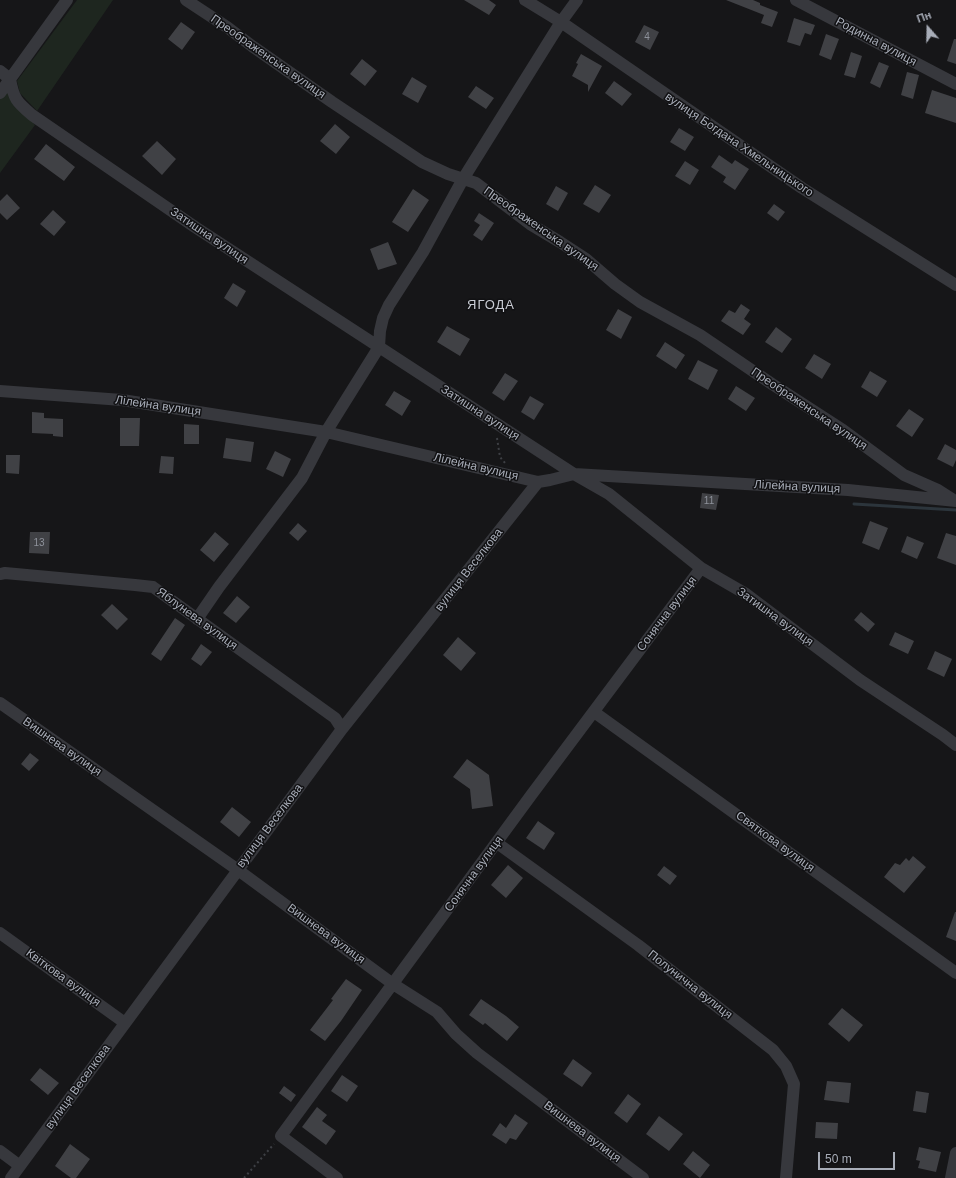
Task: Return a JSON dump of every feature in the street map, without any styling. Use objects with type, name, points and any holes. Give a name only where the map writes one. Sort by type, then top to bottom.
[{"type":"street","points":[[0,93],[67,0]]},
{"type":"street","name":"Преображенська вулиця","points":[[186,0],[227,26],[252,46],[332,102],[422,162],[448,174],[476,183],[530,224],[586,259],[615,284],[640,302],[700,335],[843,430],[904,475],[938,490],[955,501]]},
{"type":"street","name":"вулиця Богдана Хмельницького","points":[[525,0],[561,22],[802,188],[956,284]]},
{"type":"street","points":[[197,619],[219,587],[302,478],[326,432],[379,347],[383,318],[405,280],[424,252],[463,179],[561,22],[577,0]]},
{"type":"street","name":"Родинна вулиця","points":[[796,0],[956,84]]},
{"type":"street","points":[[0,71],[10,79]]},
{"type":"street","name":"Затишна вулиця","points":[[10,79],[13,93],[20,104],[32,114],[195,227],[574,474],[609,494],[701,568],[746,594],[860,680],[956,745]]},
{"type":"street","name":"Лілейна вулиця","points":[[0,391],[122,400],[326,432],[538,482],[574,474],[848,490],[955,501]]},
{"type":"street","name":"вулиця Веселкова","points":[[11,1178],[342,729],[538,482]]},
{"type":"street","name":"Сонячна вулиця","points":[[281,1136],[701,568]]},
{"type":"street","name":"Яблунева вулиця","points":[[0,574],[153,587],[335,718],[342,729]]},
{"type":"street","name":"Вишнева вулиця","points":[[0,703],[238,870],[393,984],[437,1012],[456,1034],[477,1053],[642,1178]]},
{"type":"street","name":"Святкова вулиця","points":[[594,712],[956,973]]},
{"type":"street","name":"Полунична вулиця","points":[[497,843],[638,945],[773,1050],[786,1066],[794,1084],[786,1178]]},
{"type":"street","name":"Квіткова вулиця","points":[[0,933],[126,1023]]},
{"type":"street","points":[[281,1136],[337,1178]]},
{"type":"street","points":[[0,1151],[20,1166]]},
{"type":"street","points":[[951,1178],[956,1153]]},
{"type":"path","points":[[244,1178],[281,1136]]},
{"type":"shaded area","points":[[77,0],[113,0],[37,111],[20,93],[17,81]]},
{"type":"shaded area","points":[[0,83],[35,125],[0,173]]},
{"type":"building","points":[[464,0],[489,0],[496,5],[489,15]]},
{"type":"building","points":[[726,0],[753,0],[760,3],[760,5],[778,12],[772,27],[761,23],[764,15]]},
{"type":"building","points":[[794,18],[815,25],[811,35],[805,33],[800,46],[787,42]]},
{"type":"building","points":[[181,22],[195,32],[182,50],[168,39]]},
{"type":"building","points":[[644,25],[659,32],[650,50],[635,42]]},
{"type":"building","points":[[826,34],[839,39],[831,60],[819,55]]},
{"type":"building","points":[[954,39],[956,39],[956,64],[947,61]]},
{"type":"building","points":[[851,52],[862,56],[855,78],[844,75]]},
{"type":"building","points":[[581,54],[602,66],[588,92],[588,85],[572,76],[578,64],[576,63]]},
{"type":"building","points":[[362,59],[377,71],[365,86],[350,74]]},
{"type":"building","points":[[879,62],[889,66],[880,88],[870,83]]},
{"type":"building","points":[[907,72],[919,75],[913,99],[901,95]]},
{"type":"building","points":[[412,77],[427,86],[418,103],[402,94]]},
{"type":"building","points":[[614,81],[632,94],[622,106],[605,93]]},
{"type":"building","points":[[476,86],[494,98],[486,109],[468,97]]},
{"type":"building","points":[[932,90],[956,98],[956,123],[925,113]]},
{"type":"building","points":[[335,124],[350,137],[336,154],[320,141]]},
{"type":"building","points":[[679,128],[694,137],[685,151],[670,142]]},
{"type":"building","points":[[157,141],[176,159],[162,175],[142,156]]},
{"type":"building","points":[[46,144],[75,167],[64,181],[34,159]]},
{"type":"building","points":[[719,155],[732,164],[735,160],[749,169],[735,190],[723,182],[726,177],[711,167]]},
{"type":"building","points":[[685,161],[699,170],[690,185],[675,176]]},
{"type":"building","points":[[595,185],[611,195],[599,213],[583,204]]},
{"type":"building","points":[[556,186],[568,193],[558,211],[546,204]]},
{"type":"building","points":[[413,189],[429,200],[408,232],[392,222]]},
{"type":"building","points":[[7,194],[20,208],[7,220],[0,213],[0,201]]},
{"type":"building","points":[[774,204],[785,212],[778,221],[767,213]]},
{"type":"building","points":[[53,210],[66,222],[54,236],[40,224]]},
{"type":"building","points":[[479,213],[494,223],[482,241],[473,235],[480,225],[474,221]]},
{"type":"building","points":[[388,242],[397,264],[378,270],[370,249]]},
{"type":"building","points":[[233,283],[246,291],[237,307],[224,298]]},
{"type":"building","points":[[741,304],[750,310],[744,319],[751,324],[743,335],[721,321],[729,310],[735,313]]},
{"type":"building","points":[[618,309],[632,317],[621,339],[606,330]]},
{"type":"building","points":[[447,326],[470,339],[460,356],[437,342]]},
{"type":"building","points":[[776,327],[792,339],[782,353],[765,342]]},
{"type":"building","points":[[665,342],[685,355],[676,369],[656,356]]},
{"type":"building","points":[[814,354],[831,364],[822,379],[805,368]]},
{"type":"building","points":[[698,360],[718,370],[708,390],[688,379]]},
{"type":"building","points":[[870,371],[887,381],[877,397],[861,387]]},
{"type":"building","points":[[505,373],[518,381],[504,401],[492,393]]},
{"type":"building","points":[[736,386],[755,398],[746,411],[728,399]]},
{"type":"building","points":[[394,391],[411,401],[402,416],[385,405]]},
{"type":"building","points":[[530,396],[544,404],[534,420],[521,412]]},
{"type":"building","points":[[909,409],[924,419],[912,437],[896,426]]},
{"type":"building","points":[[32,412],[44,413],[44,418],[63,419],[63,437],[53,436],[53,434],[32,433]]},
{"type":"building","points":[[120,418],[140,418],[139,446],[120,446]]},
{"type":"building","points":[[184,424],[199,425],[199,444],[184,444]]},
{"type":"building","points":[[226,438],[254,442],[251,462],[223,458]]},
{"type":"building","points":[[945,444],[956,450],[956,460],[953,467],[937,459]]},
{"type":"building","points":[[275,451],[291,459],[283,477],[266,469]]},
{"type":"building","points":[[6,455],[20,455],[19,474],[6,473]]},
{"type":"building","points":[[161,456],[174,457],[173,474],[159,473]]},
{"type":"building","points":[[702,493],[719,495],[716,510],[700,508]]},
{"type":"building","points":[[870,521],[888,528],[879,550],[862,543]]},
{"type":"building","points":[[298,523],[307,531],[298,541],[289,533]]},
{"type":"building","points":[[30,532],[50,532],[49,554],[29,553]]},
{"type":"building","points":[[215,532],[229,544],[214,562],[200,550]]},
{"type":"building","points":[[946,533],[956,536],[956,565],[937,558]]},
{"type":"building","points":[[907,536],[924,543],[917,559],[901,552]]},
{"type":"building","points":[[237,596],[250,607],[236,623],[223,613]]},
{"type":"building","points":[[112,604],[128,619],[117,630],[101,615]]},
{"type":"building","points":[[861,612],[875,624],[868,632],[854,620]]},
{"type":"building","points":[[175,618],[185,625],[161,661],[151,654]]},
{"type":"building","points":[[895,632],[914,641],[908,654],[889,645]]},
{"type":"building","points":[[458,637],[476,653],[461,671],[443,655]]},
{"type":"building","points":[[201,644],[212,652],[201,666],[191,659]]},
{"type":"building","points":[[935,651],[952,659],[944,677],[927,669]]},
{"type":"building","points":[[30,753],[39,760],[29,771],[21,764]]},
{"type":"building","points":[[467,759],[489,775],[493,806],[472,809],[470,789],[453,777]]},
{"type":"building","points":[[232,807],[251,822],[239,837],[220,822]]},
{"type":"building","points":[[538,821],[555,833],[544,850],[526,838]]},
{"type":"building","points":[[913,856],[926,867],[904,893],[884,877],[895,863],[900,865],[906,858],[909,861]]},
{"type":"building","points":[[508,865],[523,878],[506,898],[491,885]]},
{"type":"building","points":[[664,866],[677,876],[670,885],[657,875]]},
{"type":"building","points":[[956,912],[956,941],[946,937]]},
{"type":"building","points":[[346,979],[362,990],[341,1021],[325,1041],[310,1030],[333,1000],[331,999]]},
{"type":"building","points":[[481,999],[519,1027],[507,1041],[485,1023],[483,1025],[469,1015]]},
{"type":"building","points":[[842,1008],[863,1025],[849,1042],[828,1024]]},
{"type":"building","points":[[573,1059],[592,1073],[582,1087],[563,1074]]},
{"type":"building","points":[[40,1068],[59,1083],[48,1095],[30,1080]]},
{"type":"building","points":[[342,1075],[358,1086],[347,1102],[331,1091]]},
{"type":"building","points":[[827,1081],[851,1083],[849,1103],[824,1100]]},
{"type":"building","points":[[284,1086],[296,1095],[291,1102],[279,1093]]},
{"type":"building","points":[[916,1091],[929,1093],[926,1113],[913,1111]]},
{"type":"building","points":[[628,1094],[641,1104],[627,1123],[614,1113]]},
{"type":"building","points":[[317,1107],[327,1115],[322,1121],[336,1131],[326,1145],[302,1127]]},
{"type":"building","points":[[515,1114],[528,1123],[516,1140],[510,1138],[506,1144],[492,1135],[500,1123],[506,1128]]},
{"type":"building","points":[[659,1116],[683,1134],[669,1151],[646,1134]]},
{"type":"building","points":[[816,1122],[838,1123],[837,1139],[815,1138]]},
{"type":"building","points":[[70,1144],[90,1159],[76,1178],[71,1178],[55,1166]]},
{"type":"building","points":[[919,1147],[941,1152],[936,1172],[918,1168],[920,1161],[916,1160]]},
{"type":"building","points":[[693,1151],[710,1165],[700,1178],[683,1164]]},
{"type":"waterway","points":[[854,504],[956,510]]},
{"type":"district","name":"ЯГОДА","points":[[491,305]]}]
